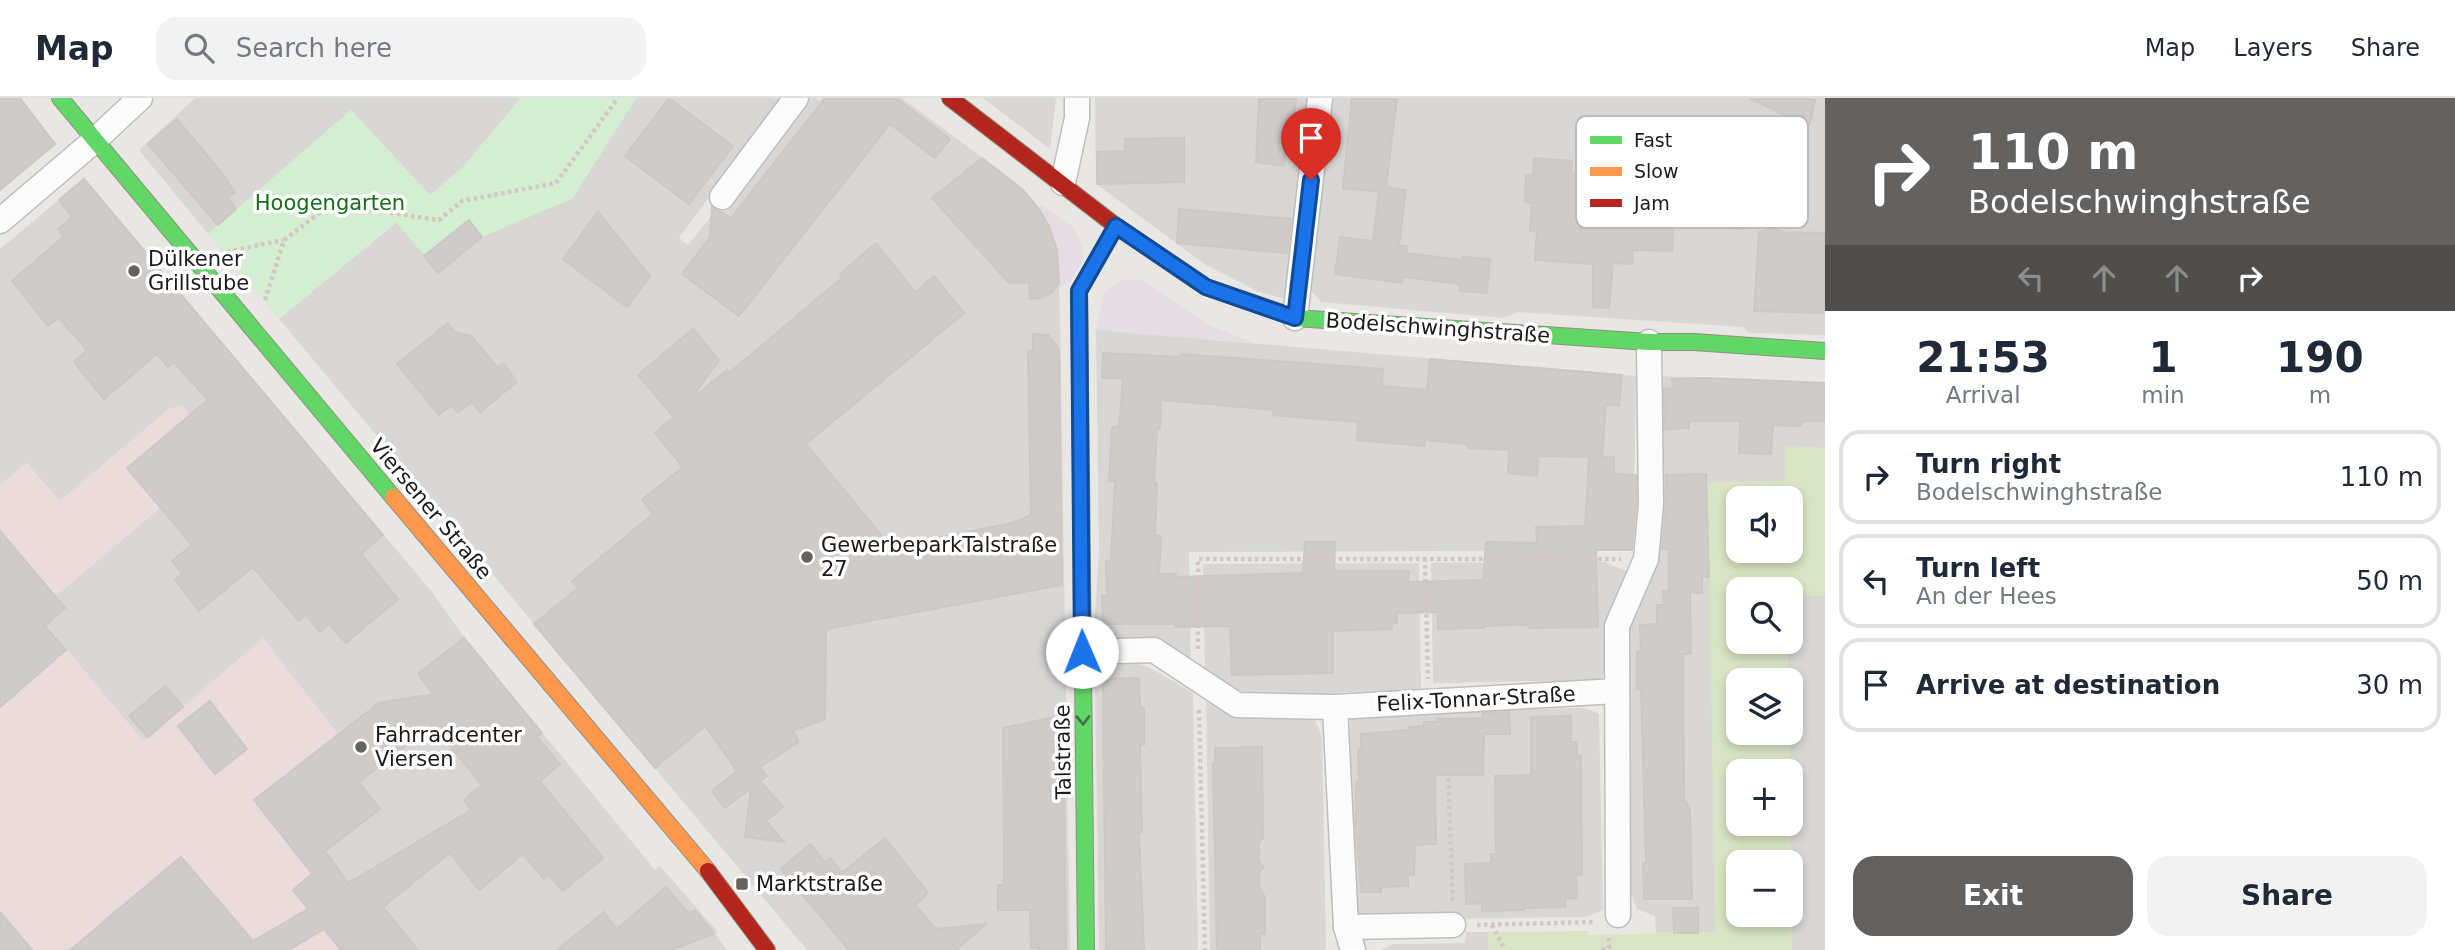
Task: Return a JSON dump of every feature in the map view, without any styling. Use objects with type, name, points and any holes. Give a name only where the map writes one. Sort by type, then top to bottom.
[{"type":"street","name":"Viersener Straße","points":[[61,98],[94,141],[725,892],[767,950]]},
{"type":"street","points":[[0,220],[94,141],[140,98]]},
{"type":"street","points":[[722,197],[796,98]]},
{"type":"street","name":"Bodelschwinghstraße","points":[[950,98],[1116,226],[1206,287],[1295,318],[1825,351]]},
{"type":"street","points":[[1063,183],[1077,118],[1077,98]]},
{"type":"street","points":[[1295,318],[1320,98]]},
{"type":"street","name":"Talstraße","points":[[1086,950],[1079,291],[1116,226]]},
{"type":"street","points":[[1618,915],[1617,626],[1646,559],[1651,504],[1649,342]]},
{"type":"street","name":"Felix-Tonnar-Straße","points":[[1082,652],[1154,650],[1237,705],[1335,707],[1617,691]]},
{"type":"street","points":[[1335,707],[1349,938],[1453,925]]},
{"type":"path","points":[[203,269],[227,252],[284,240],[331,204],[439,220],[462,201],[556,183],[618,98]]},
{"type":"path","points":[[248,324],[265,299],[284,240]]},
{"type":"path","points":[[1425,558],[1428,701]]},
{"type":"path","points":[[1205,950],[1198,559],[1646,559]]},
{"type":"path","points":[[1448,771],[1453,925],[1591,923],[1618,915]]},
{"type":"path","points":[[1492,925],[1505,950]]},
{"type":"shaded area","points":[[195,98],[521,98],[463,167],[430,195],[351,111],[208,234],[139,150]]},
{"type":"shaded area","points":[[636,98],[783,98],[679,238],[688,245],[806,98],[819,101],[822,98],[902,98],[1019,185],[1036,204],[1049,226],[1058,256],[1060,317],[1070,950],[807,950],[279,319],[397,222],[468,220],[572,199]]},
{"type":"shaded area","points":[[983,98],[1056,98],[1050,149]]},
{"type":"shaded area","points":[[1095,98],[1310,98],[1286,299],[1257,291],[1206,265],[1096,184]]},
{"type":"shaded area","points":[[1332,98],[1825,98],[1825,335],[1748,333],[1744,327],[1518,312],[1504,318],[1321,302],[1310,289]]},
{"type":"shaded area","points":[[84,179],[432,592],[464,637],[655,870],[659,865],[718,932],[715,934],[727,950],[340,950],[291,890],[311,874],[253,800],[264,638],[143,741],[34,614],[127,468],[169,409],[59,502],[27,463],[0,485],[0,249]]},
{"type":"shaded area","points":[[1042,205],[1074,228],[1082,245],[1083,260],[1070,282],[1059,289],[1058,257],[1049,226],[1039,209]]},
{"type":"shaded area","points":[[1121,280],[1143,280],[1208,325],[1255,343],[1096,330],[1104,294]]},
{"type":"shaded area","points":[[1096,330],[1636,376],[1633,550],[1189,552],[1191,664],[1104,641],[1094,632],[1099,551]]},
{"type":"shaded area","points":[[1657,376],[1825,382],[1825,448],[1785,446],[1785,481],[1708,483],[1716,932],[1656,933],[1655,916],[1637,909],[1631,893],[1626,629],[1660,547]]},
{"type":"shaded area","points":[[183,405],[190,415],[127,468],[160,508],[35,614],[143,741],[263,638],[338,734],[253,800],[311,875],[291,890],[340,950],[0,950],[0,485],[27,463],[60,501],[169,409]]},
{"type":"shaded area","points":[[1605,562],[1628,572],[1601,680],[1433,683],[1431,563]]},
{"type":"shaded area","points":[[1419,563],[1421,691],[1252,694],[1234,689],[1205,672],[1203,564]]},
{"type":"shaded area","points":[[1803,596],[1825,596],[1825,950],[1792,950],[1792,927],[1803,927],[1803,850],[1791,850],[1790,836],[1803,836],[1803,759],[1789,759],[1789,745],[1803,745],[1803,668],[1788,668],[1787,654],[1803,654]]},
{"type":"shaded area","points":[[1138,664],[1193,693],[1198,950],[1099,950],[1095,674],[1105,665]]},
{"type":"shaded area","points":[[1206,701],[1220,709],[1242,714],[1298,713],[1315,720],[1322,737],[1326,950],[1210,950]]},
{"type":"shaded area","points":[[1584,708],[1599,714],[1603,910],[1587,917],[1369,920],[1354,914],[1350,719],[1367,711]]},
{"type":"shaded area","points":[[1466,932],[1488,932],[1489,950],[1380,950],[1393,944],[1465,943]]},
{"type":"green space","name":"Hoogengarten","points":[[521,98],[636,98],[572,199],[482,237],[468,220],[424,255],[396,222],[279,319],[208,234],[351,110],[430,195],[463,167]]},
{"type":"green space","points":[[1785,446],[1825,448],[1825,596],[1803,596],[1803,577],[1726,577],[1726,654],[1787,654],[1788,668],[1726,668],[1726,745],[1789,745],[1789,759],[1726,759],[1726,836],[1790,836],[1790,850],[1726,850],[1726,927],[1792,927],[1792,950],[1489,950],[1488,932],[1588,931],[1589,935],[1715,932],[1708,483],[1785,481]]},
{"type":"building","points":[[0,98],[20,98],[55,144],[0,190]]},
{"type":"building","points":[[669,98],[733,146],[689,204],[625,156]]},
{"type":"building","points":[[825,98],[896,98],[950,139],[935,158],[890,124],[739,316],[682,274],[710,237],[712,207],[731,218]]},
{"type":"building","points":[[1259,98],[1296,98],[1292,135],[1288,134],[1284,166],[1256,162]]},
{"type":"building","points":[[1352,98],[1397,98],[1386,187],[1406,190],[1399,245],[1407,246],[1406,253],[1462,260],[1463,257],[1490,259],[1487,293],[1460,291],[1460,284],[1403,277],[1402,283],[1335,274],[1340,237],[1373,241],[1379,192],[1343,188]]},
{"type":"building","points":[[1750,98],[1815,100],[1810,124],[1808,116],[1786,116]]},
{"type":"building","points":[[177,119],[235,192],[228,198],[236,209],[218,225],[148,144]]},
{"type":"building","points":[[1184,138],[1184,182],[1097,184],[1097,152],[1125,151],[1125,139]]},
{"type":"building","points":[[982,158],[1023,190],[1049,226],[1057,250],[1059,283],[1052,292],[1042,298],[1030,299],[1029,282],[1009,283],[932,198]]},
{"type":"building","points":[[1534,158],[1572,161],[1571,175],[1576,171],[1576,228],[1673,228],[1672,251],[1633,250],[1632,264],[1613,263],[1609,308],[1593,307],[1593,264],[1535,260],[1537,232],[1530,231],[1532,203],[1525,202],[1526,175],[1533,175]]},
{"type":"building","points":[[84,179],[383,535],[361,554],[398,599],[346,643],[329,624],[320,632],[306,615],[299,621],[253,567],[199,611],[175,580],[182,574],[172,561],[192,545],[127,468],[208,400],[174,362],[168,367],[157,354],[104,399],[74,362],[87,350],[59,318],[48,326],[12,281],[64,236],[58,229],[72,217],[59,200]]},
{"type":"building","points":[[1179,209],[1291,219],[1287,253],[1177,243]]},
{"type":"building","points":[[598,212],[650,276],[627,307],[563,259]]},
{"type":"building","points":[[469,220],[482,237],[438,273],[424,256]]},
{"type":"building","points":[[1775,228],[1783,232],[1825,233],[1825,313],[1754,311],[1759,232]]},
{"type":"building","points":[[876,243],[915,292],[934,276],[964,313],[806,444],[891,547],[1012,523],[1031,515],[1028,351],[1033,350],[1033,334],[1048,335],[1059,349],[1062,585],[826,629],[825,719],[793,731],[799,742],[760,767],[767,776],[760,781],[783,807],[766,821],[784,842],[745,837],[751,788],[725,808],[712,791],[737,771],[705,726],[655,768],[534,624],[578,588],[572,581],[653,514],[642,500],[683,467],[655,433],[674,417],[638,375],[693,329],[719,360],[696,392],[698,394],[727,370],[729,373],[843,277],[840,274]]},
{"type":"building","points":[[448,323],[455,332],[471,336],[497,367],[503,363],[517,382],[480,412],[472,402],[458,413],[451,405],[439,415],[397,364]]},
{"type":"building","points":[[1103,353],[1180,357],[1181,354],[1383,369],[1382,386],[1427,390],[1430,359],[1622,375],[1619,406],[1606,404],[1602,457],[1614,457],[1614,474],[1636,475],[1632,550],[1596,550],[1598,627],[1529,628],[1530,625],[1507,625],[1438,629],[1438,612],[1397,613],[1397,623],[1392,623],[1392,629],[1333,631],[1333,673],[1232,675],[1230,626],[1103,624],[1102,596],[1107,596],[1106,561],[1111,561],[1115,481],[1109,481],[1112,427],[1119,427],[1123,378],[1102,378]],"holes":[[[1161,400],[1274,410],[1273,415],[1358,422],[1357,440],[1424,446],[1425,440],[1468,444],[1468,448],[1509,450],[1508,473],[1537,476],[1538,456],[1589,457],[1585,526],[1536,527],[1537,543],[1486,542],[1483,580],[1409,582],[1409,571],[1334,571],[1335,542],[1305,542],[1303,573],[1175,577],[1176,574],[1159,574],[1161,536],[1155,535],[1157,483],[1154,483]]]},
{"type":"building","points":[[1672,379],[1825,383],[1825,421],[1802,421],[1801,426],[1773,425],[1771,454],[1739,453],[1740,421],[1689,421],[1689,428],[1665,429],[1664,389],[1673,388]]},
{"type":"building","points":[[1706,474],[1709,577],[1702,577],[1702,593],[1690,593],[1691,654],[1683,654],[1684,798],[1690,810],[1692,899],[1644,899],[1643,863],[1646,863],[1641,689],[1637,689],[1637,652],[1641,652],[1640,625],[1657,624],[1657,605],[1664,605],[1663,591],[1669,591],[1669,549],[1662,549],[1666,475]]},
{"type":"building","points":[[0,531],[65,608],[45,626],[66,650],[0,707]]},
{"type":"building","points":[[464,638],[542,733],[537,737],[560,764],[540,781],[603,858],[563,891],[549,875],[544,879],[523,854],[479,890],[450,853],[383,907],[418,950],[341,950],[324,929],[289,950],[70,950],[181,857],[253,941],[308,909],[293,890],[312,874],[254,800],[379,703],[433,694],[418,674]],"holes":[[[433,725],[482,785],[464,800],[471,810],[348,883],[325,851],[380,809],[359,782]]]},
{"type":"building","points":[[1139,678],[1140,708],[1144,708],[1144,745],[1140,745],[1142,832],[1139,832],[1144,950],[1106,950],[1103,679]]},
{"type":"building","points":[[165,686],[183,707],[148,737],[129,716]]},
{"type":"building","points":[[210,701],[247,749],[215,774],[178,726]]},
{"type":"building","points":[[1509,712],[1510,734],[1484,734],[1483,775],[1435,775],[1436,844],[1415,845],[1414,875],[1408,875],[1408,886],[1381,887],[1381,892],[1361,892],[1356,782],[1359,783],[1358,750],[1361,749],[1361,734],[1409,730],[1409,727],[1424,726],[1424,722],[1437,722],[1437,719],[1483,718],[1483,713]]},
{"type":"building","points":[[1063,715],[1066,950],[1038,950],[1031,948],[1030,910],[998,910],[998,885],[1004,885],[1003,728]]},
{"type":"building","points":[[1571,716],[1571,742],[1577,742],[1577,756],[1581,756],[1582,875],[1576,875],[1577,898],[1565,899],[1566,907],[1524,910],[1482,911],[1482,903],[1466,904],[1465,864],[1491,863],[1491,854],[1496,854],[1495,776],[1531,775],[1531,717]]},
{"type":"building","points":[[1262,747],[1263,838],[1259,843],[1259,862],[1264,867],[1259,872],[1259,887],[1265,897],[1265,934],[1260,934],[1260,950],[1219,950],[1213,763],[1215,748]]},
{"type":"building","points":[[885,838],[928,893],[915,905],[936,929],[986,924],[956,950],[849,950],[781,869],[810,844],[825,862],[830,858],[842,873]]},
{"type":"building","points":[[666,887],[689,914],[695,910],[714,934],[671,950],[557,950],[604,912],[617,929]]},
{"type":"building","points":[[1673,908],[1698,908],[1698,933],[1674,933]]},
{"type":"building","points":[[0,912],[32,950],[0,950]]},
{"type":"traffic: fast","points":[[60,98],[393,497]]},
{"type":"traffic: fast","points":[[1279,312],[1295,318],[1825,351]]},
{"type":"traffic: fast","points":[[1080,383],[1086,950]]},
{"type":"traffic: slow","points":[[1080,383],[1079,291],[1116,226]]},
{"type":"traffic: slow","points":[[393,497],[708,871]]},
{"type":"traffic: jam","points":[[950,98],[1116,226],[1206,287],[1279,312]]},
{"type":"traffic: jam","points":[[708,871],[767,950]]},
{"type":"place","name":"Dülkener Grillstube","points":[[134,271]]},
{"type":"place","name":"GewerbeparkTalstraße 27","points":[[807,557]]},
{"type":"place","name":"Fahrradcenter Viersen","points":[[361,747]]},
{"type":"place","name":"Marktstraße","points":[[742,884]]},
{"type":"route","points":[[1082,652],[1079,291],[1116,226],[1206,287],[1295,318],[1311,180]]}]
